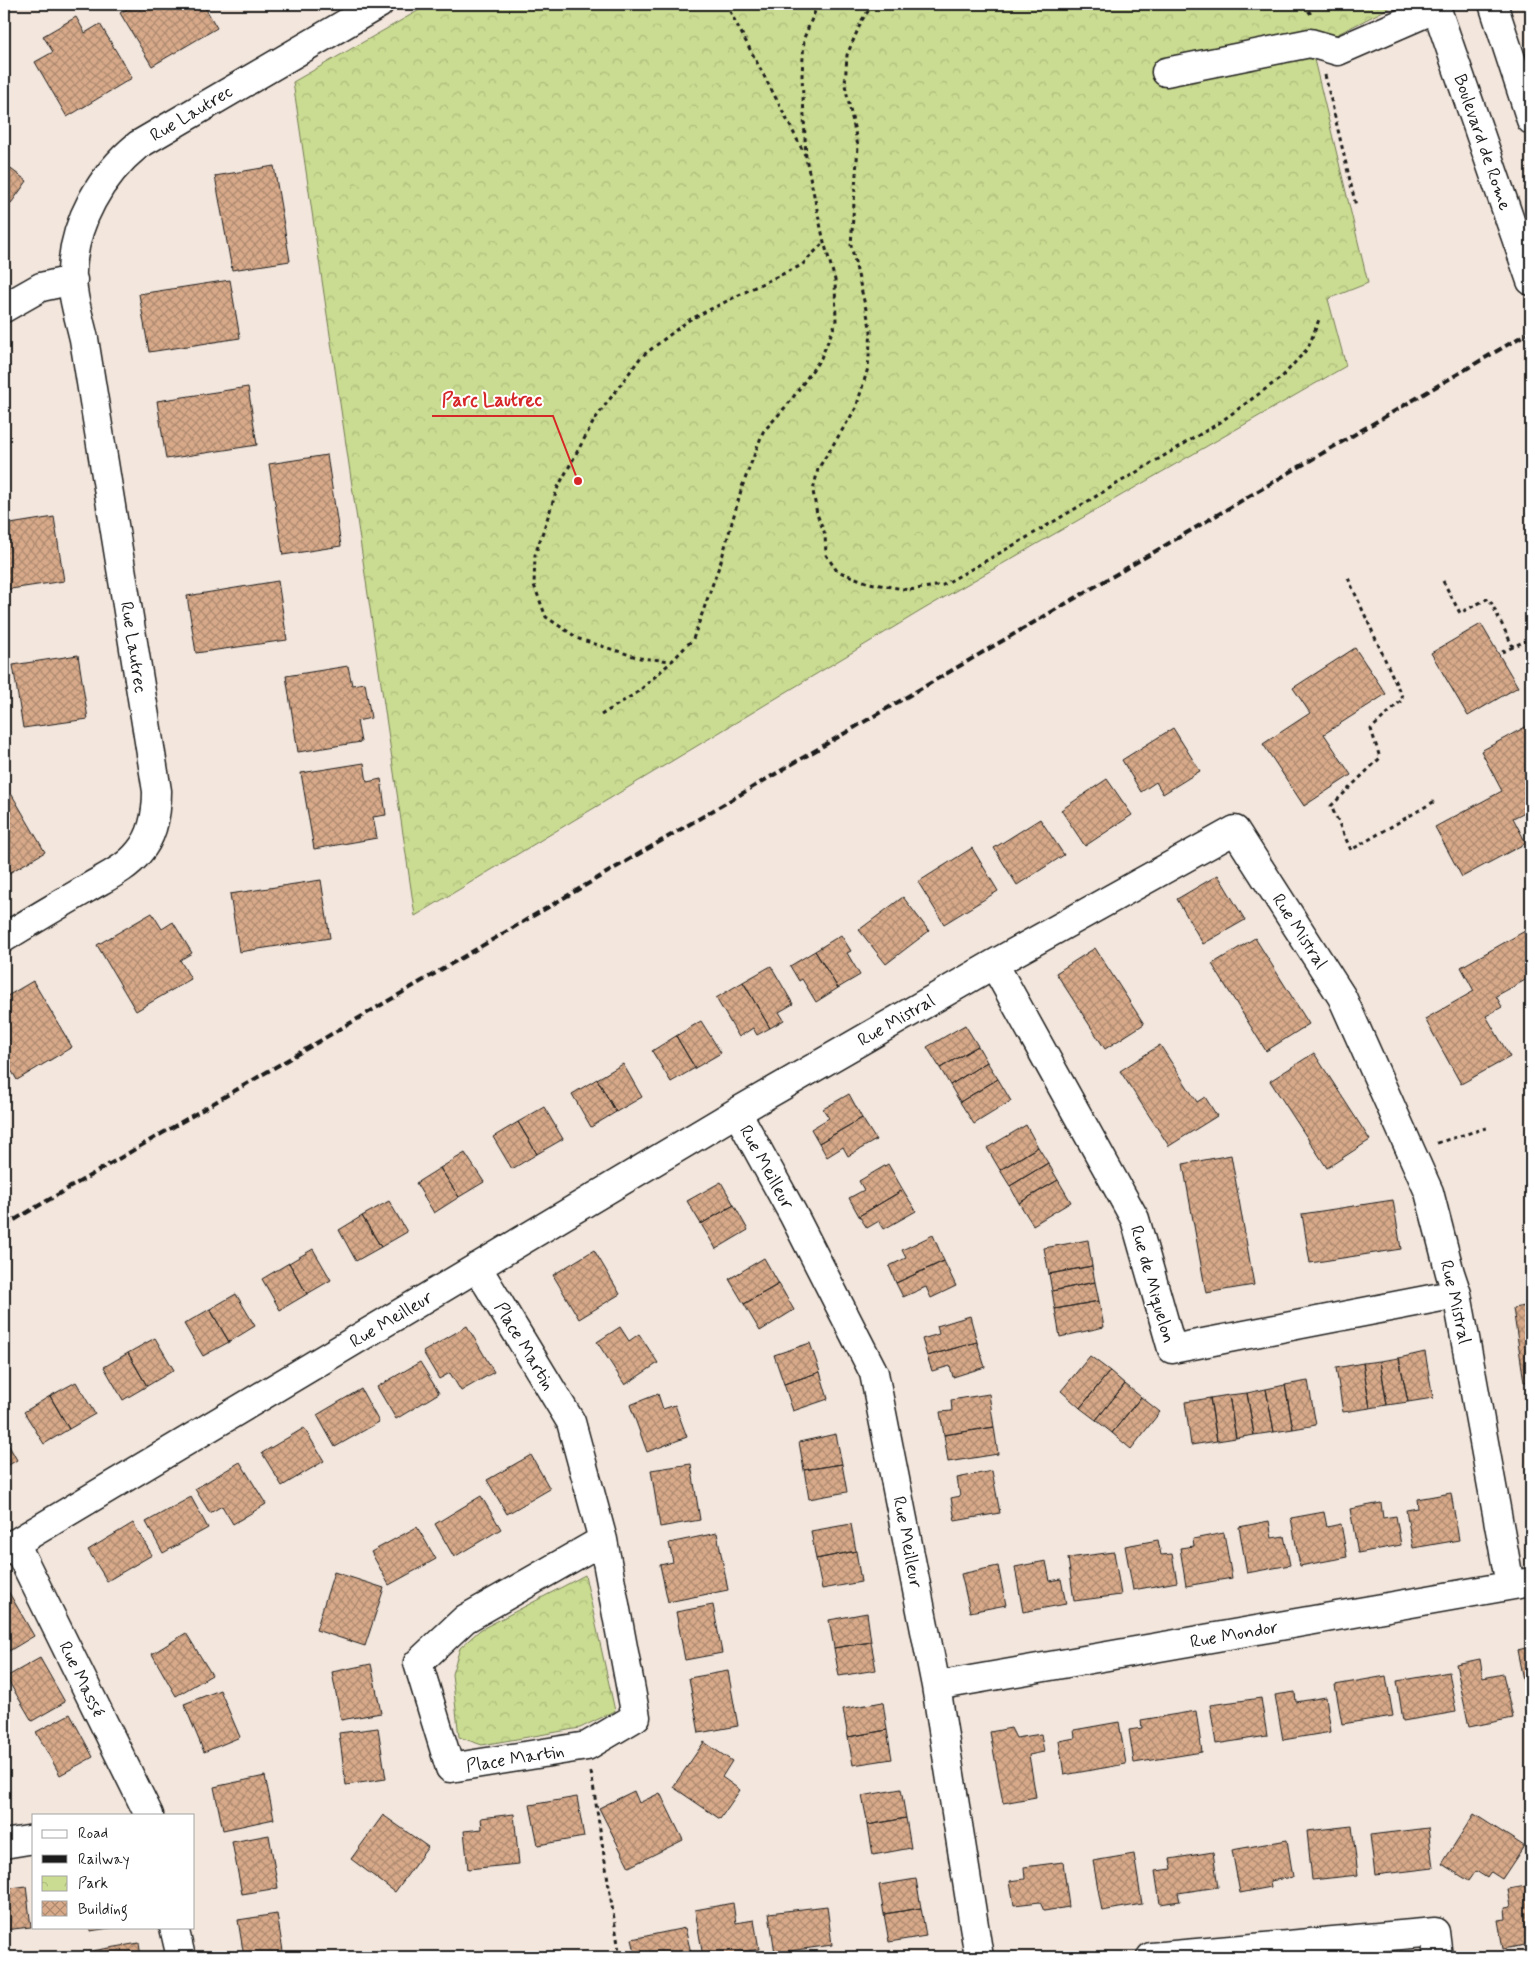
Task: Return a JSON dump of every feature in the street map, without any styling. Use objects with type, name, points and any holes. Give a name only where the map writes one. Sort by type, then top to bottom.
[{"type":"street","name":"Rue Lautrec","points":[[4,938],[106,878],[132,860],[146,842],[157,806],[157,791],[84,339],[72,280],[75,249],[92,202],[102,182],[119,162],[128,153],[160,130],[378,4]]},
{"type":"street","points":[[1492,4],[1531,120]]},
{"type":"street","points":[[1166,72],[1310,43],[1338,51],[1436,6]]},
{"type":"street","name":"Boulevard de Rome","points":[[1436,6],[1531,281]]},
{"type":"street","points":[[4,308],[48,284],[72,280]]},
{"type":"street","name":"Rue Mistral","points":[[737,1112],[994,964],[1235,830],[1342,997],[1430,1192],[1457,1294],[1521,1584]]},
{"type":"street","name":"Rue de Miquelon","points":[[994,964],[1135,1219],[1172,1349],[1457,1294]]},
{"type":"street","name":"Rue Meilleur","points":[[10,1547],[737,1112],[793,1214],[874,1373],[936,1686],[979,1957]]},
{"type":"street","name":"Place Martin","points":[[478,1267],[571,1422],[603,1540],[636,1717],[587,1746],[450,1768],[418,1663],[465,1619],[603,1540]]},
{"type":"street","name":"Rue Massé","points":[[10,1547],[148,1814]]},
{"type":"street","name":"Rue Mondor","points":[[936,1686],[1521,1584]]},
{"type":"street","points":[[4,1844],[32,1839]]},
{"type":"street","points":[[174,1928],[181,1957]]},
{"type":"street","points":[[1152,1957],[1435,1932],[1438,1957]]},
{"type":"path","points":[[726,4],[806,158]]},
{"type":"path","points":[[601,715],[638,692],[694,639],[722,561],[742,486],[763,432],[789,403],[821,358],[836,322],[835,280],[824,242],[806,158],[802,76],[804,38],[818,4]]},
{"type":"path","points":[[873,4],[862,20],[847,55],[845,85],[858,146],[851,245],[871,331],[868,368],[856,408],[818,469],[813,491],[817,514],[825,534],[826,555],[837,572],[869,583],[909,590],[943,585],[1021,541],[1219,423],[1282,377],[1308,348],[1320,318]]},
{"type":"path","points":[[1318,45],[1356,206]]},
{"type":"path","points":[[672,661],[640,658],[579,639],[546,617],[534,585],[535,555],[558,488],[594,419],[641,357],[689,320],[802,265],[824,242]]},
{"type":"path","points":[[1348,578],[1403,699],[1371,729],[1380,758],[1331,806],[1352,850],[1435,801]]},
{"type":"path","points":[[1443,581],[1460,612],[1489,598],[1512,647]]},
{"type":"path","points":[[1502,652],[1531,638]]},
{"type":"path","points":[[1411,1151],[1488,1127]]},
{"type":"path","points":[[587,1746],[620,1957]]},
{"type":"green space","points":[[430,4],[1397,4],[1326,40],[1310,43],[1368,283],[1328,299],[1346,366],[924,609],[415,916],[293,82]]},
{"type":"green space","points":[[585,1575],[615,1711],[580,1728],[482,1745],[459,1737],[452,1674],[460,1648],[480,1630]]},
{"type":"building","points":[[135,4],[203,4],[217,28],[152,66],[120,13]]},
{"type":"building","points":[[76,17],[85,33],[100,24],[132,78],[67,117],[35,62],[53,52],[43,36]]},
{"type":"building","points":[[4,164],[27,181],[4,213]]},
{"type":"building","points":[[274,166],[290,261],[232,270],[215,176]]},
{"type":"building","points":[[230,280],[240,338],[149,352],[139,294]]},
{"type":"building","points":[[248,387],[257,445],[166,459],[157,401]]},
{"type":"building","points":[[327,455],[341,546],[283,555],[269,464]]},
{"type":"building","points":[[54,517],[64,581],[4,590],[4,525]]},
{"type":"building","points":[[278,581],[287,640],[196,653],[187,596]]},
{"type":"building","points":[[1481,624],[1518,687],[1468,716],[1431,653]]},
{"type":"building","points":[[1355,648],[1386,694],[1324,734],[1351,775],[1304,806],[1263,744],[1310,713],[1293,688]]},
{"type":"building","points":[[78,655],[88,719],[23,728],[13,665]]},
{"type":"building","points":[[348,666],[352,685],[365,683],[371,718],[357,721],[361,742],[298,752],[286,676]]},
{"type":"building","points":[[1529,725],[1531,730],[1531,809],[1513,818],[1526,843],[1462,877],[1435,827],[1502,791],[1481,751]]},
{"type":"building","points":[[1173,728],[1200,771],[1163,794],[1156,782],[1141,792],[1122,760]]},
{"type":"building","points":[[364,763],[367,782],[381,779],[386,815],[373,817],[377,838],[314,849],[301,773]]},
{"type":"building","points":[[1107,779],[1132,815],[1085,846],[1061,810]]},
{"type":"building","points":[[12,795],[45,852],[4,876],[4,799]]},
{"type":"building","points":[[1040,819],[1064,855],[1017,885],[994,848]]},
{"type":"building","points":[[972,848],[998,891],[944,924],[918,882]]},
{"type":"building","points":[[1218,875],[1245,920],[1203,944],[1177,899]]},
{"type":"building","points":[[321,880],[330,938],[239,952],[230,894]]},
{"type":"building","points":[[903,897],[929,931],[886,964],[859,930]]},
{"type":"building","points":[[152,913],[162,929],[173,922],[192,953],[180,960],[191,979],[136,1011],[97,945]]},
{"type":"building","points":[[1525,931],[1531,942],[1531,983],[1529,978],[1496,996],[1502,1007],[1486,1016],[1510,1057],[1461,1084],[1425,1019],[1474,991],[1461,967]]},
{"type":"building","points":[[841,935],[851,951],[847,953],[860,975],[838,988],[815,951]]},
{"type":"building","points":[[1255,938],[1309,1024],[1266,1051],[1212,964]]},
{"type":"building","points":[[1095,948],[1144,1024],[1105,1049],[1056,973]]},
{"type":"building","points":[[815,951],[838,988],[816,1002],[802,979],[799,981],[790,966]]},
{"type":"building","points":[[771,966],[793,1004],[779,1012],[784,1020],[770,1028],[743,982]]},
{"type":"building","points":[[33,981],[72,1047],[17,1080],[7,1063],[4,1065],[4,998]]},
{"type":"building","points":[[743,982],[770,1028],[757,1035],[753,1028],[739,1037],[716,998]]},
{"type":"building","points":[[701,1021],[721,1053],[695,1068],[676,1036]]},
{"type":"building","points":[[965,1025],[978,1046],[940,1068],[927,1047]]},
{"type":"building","points":[[676,1036],[695,1068],[671,1082],[652,1051]]},
{"type":"building","points":[[1160,1045],[1197,1102],[1205,1097],[1217,1116],[1169,1146],[1120,1071]]},
{"type":"building","points":[[978,1046],[987,1062],[950,1085],[940,1068]]},
{"type":"building","points":[[1314,1053],[1370,1140],[1327,1168],[1270,1081]]},
{"type":"building","points":[[987,1062],[998,1079],[960,1102],[950,1085]]},
{"type":"building","points":[[623,1064],[642,1097],[616,1112],[597,1079]]},
{"type":"building","points":[[597,1079],[616,1112],[591,1127],[572,1094]]},
{"type":"building","points":[[998,1079],[1011,1101],[974,1124],[960,1102]]},
{"type":"building","points":[[849,1094],[862,1118],[819,1143],[811,1129],[829,1118],[823,1109]]},
{"type":"building","points":[[544,1107],[563,1139],[537,1154],[518,1122]]},
{"type":"building","points":[[862,1118],[876,1140],[848,1156],[843,1147],[827,1157],[819,1143]]},
{"type":"building","points":[[518,1122],[537,1154],[512,1169],[493,1137]]},
{"type":"building","points":[[1026,1125],[1038,1147],[1000,1170],[987,1148]]},
{"type":"building","points":[[1038,1147],[1048,1163],[1010,1186],[1000,1170]]},
{"type":"building","points":[[465,1153],[484,1182],[459,1197],[440,1168]]},
{"type":"building","points":[[1231,1155],[1254,1285],[1206,1293],[1183,1164]]},
{"type":"building","points":[[1048,1163],[1058,1180],[1019,1203],[1010,1186]]},
{"type":"building","points":[[888,1164],[903,1190],[859,1216],[849,1198],[864,1190],[859,1181]]},
{"type":"building","points":[[440,1168],[459,1197],[434,1213],[416,1183]]},
{"type":"building","points":[[1058,1180],[1071,1202],[1033,1225],[1019,1203]]},
{"type":"building","points":[[721,1182],[734,1205],[701,1224],[687,1201]]},
{"type":"building","points":[[903,1190],[916,1211],[884,1229],[879,1221],[867,1228],[859,1216]]},
{"type":"building","points":[[1393,1200],[1401,1249],[1310,1263],[1302,1214]]},
{"type":"building","points":[[389,1201],[407,1232],[381,1247],[362,1216]]},
{"type":"building","points":[[734,1205],[748,1230],[716,1249],[701,1224]]},
{"type":"building","points":[[362,1216],[381,1247],[356,1261],[339,1230]]},
{"type":"building","points":[[933,1235],[944,1261],[896,1283],[889,1266],[906,1258],[902,1250]]},
{"type":"building","points":[[1088,1240],[1092,1266],[1049,1274],[1044,1248]]},
{"type":"building","points":[[313,1249],[331,1280],[307,1294],[289,1263]]},
{"type":"building","points":[[594,1250],[620,1294],[579,1319],[553,1275]]},
{"type":"building","points":[[764,1258],[779,1284],[744,1304],[729,1279]]},
{"type":"building","points":[[944,1261],[956,1286],[931,1298],[926,1287],[903,1297],[896,1283]]},
{"type":"building","points":[[289,1263],[307,1294],[280,1310],[262,1279]]},
{"type":"building","points":[[1092,1266],[1095,1282],[1052,1291],[1049,1274]]},
{"type":"building","points":[[1095,1282],[1099,1301],[1055,1309],[1052,1291]]},
{"type":"building","points":[[779,1284],[794,1310],[760,1331],[744,1304]]},
{"type":"building","points":[[236,1294],[255,1326],[229,1342],[210,1309]]},
{"type":"building","points":[[1099,1301],[1104,1327],[1060,1337],[1055,1309]]},
{"type":"building","points":[[1531,1305],[1531,1381],[1524,1382],[1513,1308]]},
{"type":"building","points":[[210,1309],[229,1342],[203,1356],[184,1324]]},
{"type":"building","points":[[970,1316],[977,1342],[927,1356],[922,1339],[939,1334],[937,1326]]},
{"type":"building","points":[[467,1326],[494,1372],[461,1391],[450,1373],[439,1379],[423,1352]]},
{"type":"building","points":[[620,1327],[629,1341],[639,1334],[658,1363],[625,1385],[597,1342]]},
{"type":"building","points":[[155,1338],[174,1370],[147,1386],[128,1353]]},
{"type":"building","points":[[977,1342],[985,1367],[953,1377],[950,1366],[932,1371],[927,1356]]},
{"type":"building","points":[[810,1343],[820,1372],[784,1384],[774,1355]]},
{"type":"building","points":[[1425,1352],[1433,1398],[1408,1402],[1399,1358]]},
{"type":"building","points":[[128,1353],[147,1386],[123,1400],[104,1367]]},
{"type":"building","points":[[1090,1356],[1110,1371],[1080,1408],[1061,1391]]},
{"type":"building","points":[[1399,1358],[1408,1402],[1387,1405],[1380,1361]]},
{"type":"building","points":[[1380,1361],[1387,1405],[1370,1408],[1363,1363]]},
{"type":"building","points":[[420,1362],[439,1393],[396,1419],[377,1387]]},
{"type":"building","points":[[1363,1363],[1370,1408],[1343,1412],[1336,1368]]},
{"type":"building","points":[[1110,1371],[1125,1384],[1096,1420],[1080,1408]]},
{"type":"building","points":[[820,1372],[828,1399],[793,1411],[784,1384]]},
{"type":"building","points":[[1308,1381],[1316,1425],[1293,1429],[1285,1385]]},
{"type":"building","points":[[76,1382],[95,1414],[69,1429],[50,1396]]},
{"type":"building","points":[[1125,1384],[1141,1397],[1112,1433],[1096,1420]]},
{"type":"building","points":[[1285,1385],[1293,1429],[1274,1432],[1266,1389]]},
{"type":"building","points":[[361,1389],[379,1422],[335,1447],[317,1415]]},
{"type":"building","points":[[1266,1389],[1274,1432],[1254,1435],[1247,1393]]},
{"type":"building","points":[[1247,1393],[1254,1435],[1236,1438],[1229,1395]]},
{"type":"building","points":[[658,1394],[663,1409],[675,1405],[687,1437],[647,1452],[630,1405]]},
{"type":"building","points":[[989,1394],[994,1427],[944,1435],[940,1412],[952,1411],[951,1400]]},
{"type":"building","points":[[1229,1395],[1236,1438],[1217,1441],[1210,1398]]},
{"type":"building","points":[[50,1396],[69,1429],[44,1444],[24,1412]]},
{"type":"building","points":[[1141,1397],[1160,1412],[1131,1449],[1112,1433]]},
{"type":"building","points":[[1210,1398],[1217,1441],[1191,1445],[1185,1402]]},
{"type":"building","points":[[994,1427],[998,1454],[948,1462],[944,1435]]},
{"type":"building","points":[[304,1428],[324,1461],[282,1486],[262,1453]]},
{"type":"building","points":[[836,1434],[842,1464],[804,1470],[799,1442]]},
{"type":"building","points":[[4,1437],[17,1460],[4,1468]]},
{"type":"building","points":[[531,1455],[550,1489],[507,1514],[487,1480]]},
{"type":"building","points":[[240,1462],[266,1504],[233,1524],[222,1506],[210,1513],[195,1489]]},
{"type":"building","points":[[691,1464],[700,1520],[660,1527],[651,1470]]},
{"type":"building","points":[[842,1464],[847,1492],[809,1499],[804,1470]]},
{"type":"building","points":[[992,1471],[1000,1513],[955,1521],[951,1498],[960,1496],[957,1478]]},
{"type":"building","points":[[1451,1493],[1459,1540],[1413,1548],[1406,1510],[1418,1508],[1417,1499]]},
{"type":"building","points":[[481,1496],[501,1529],[454,1557],[435,1524]]},
{"type":"building","points":[[191,1497],[208,1528],[163,1553],[146,1522]]},
{"type":"building","points":[[1381,1503],[1383,1518],[1396,1516],[1401,1545],[1358,1553],[1350,1509]]},
{"type":"building","points":[[1324,1512],[1327,1527],[1341,1524],[1347,1557],[1300,1566],[1291,1518]]},
{"type":"building","points":[[1269,1521],[1272,1538],[1284,1536],[1290,1565],[1247,1573],[1239,1527]]},
{"type":"building","points":[[133,1523],[152,1555],[107,1581],[88,1550]]},
{"type":"building","points":[[851,1524],[856,1551],[816,1559],[811,1531]]},
{"type":"building","points":[[417,1527],[436,1559],[389,1585],[371,1552]]},
{"type":"building","points":[[717,1533],[728,1590],[668,1602],[660,1565],[673,1562],[669,1543]]},
{"type":"building","points":[[1224,1533],[1232,1578],[1186,1586],[1180,1548],[1194,1546],[1193,1539]]},
{"type":"building","points":[[1158,1540],[1161,1555],[1172,1554],[1177,1582],[1133,1590],[1125,1546]]},
{"type":"building","points":[[856,1551],[861,1582],[822,1589],[816,1559]]},
{"type":"building","points":[[1114,1552],[1121,1595],[1074,1601],[1068,1558]]},
{"type":"building","points":[[1046,1561],[1050,1581],[1061,1579],[1066,1604],[1023,1612],[1015,1567]]},
{"type":"building","points":[[998,1566],[1006,1605],[970,1612],[961,1574]]},
{"type":"building","points":[[334,1572],[384,1588],[365,1646],[316,1630]]},
{"type":"building","points":[[8,1591],[34,1636],[4,1654],[4,1593]]},
{"type":"building","points":[[713,1605],[722,1653],[685,1660],[676,1612]]},
{"type":"building","points":[[867,1613],[871,1642],[834,1648],[829,1620]]},
{"type":"building","points":[[186,1633],[212,1675],[176,1696],[152,1654]]},
{"type":"building","points":[[871,1642],[876,1670],[839,1676],[834,1648]]},
{"type":"building","points":[[1531,1647],[1531,1715],[1530,1715],[1517,1650]]},
{"type":"building","points":[[40,1658],[65,1702],[32,1721],[6,1677]]},
{"type":"building","points":[[1480,1659],[1483,1678],[1503,1674],[1513,1718],[1469,1727],[1456,1664]]},
{"type":"building","points":[[371,1664],[381,1713],[341,1720],[332,1672]]},
{"type":"building","points":[[728,1671],[738,1726],[699,1733],[689,1678]]},
{"type":"building","points":[[1449,1672],[1456,1712],[1403,1721],[1397,1681]]},
{"type":"building","points":[[1386,1676],[1393,1716],[1342,1724],[1335,1685]]},
{"type":"building","points":[[220,1690],[240,1737],[204,1752],[184,1704]]},
{"type":"building","points":[[1295,1692],[1296,1702],[1326,1697],[1331,1732],[1283,1740],[1275,1695]]},
{"type":"building","points":[[1261,1698],[1267,1736],[1216,1744],[1210,1705]]},
{"type":"building","points":[[883,1702],[887,1730],[848,1737],[843,1709]]},
{"type":"building","points":[[1196,1711],[1202,1752],[1134,1763],[1129,1730],[1142,1728],[1141,1720]]},
{"type":"building","points":[[70,1714],[93,1757],[60,1775],[36,1732]]},
{"type":"building","points":[[1119,1722],[1126,1764],[1064,1775],[1059,1741],[1075,1738],[1074,1730]]},
{"type":"building","points":[[378,1728],[386,1779],[346,1785],[339,1733]]},
{"type":"building","points":[[1011,1728],[1016,1738],[1041,1734],[1044,1752],[1029,1755],[1036,1797],[1003,1803],[990,1732]]},
{"type":"building","points":[[887,1730],[892,1759],[853,1765],[848,1737]]},
{"type":"building","points":[[704,1742],[732,1761],[722,1777],[740,1790],[720,1819],[673,1787]]},
{"type":"building","points":[[265,1776],[274,1819],[223,1830],[214,1787]]},
{"type":"building","points":[[901,1789],[906,1818],[868,1825],[862,1796]]},
{"type":"building","points":[[634,1791],[639,1803],[660,1793],[683,1840],[629,1867],[599,1808]]},
{"type":"building","points":[[577,1797],[584,1837],[538,1845],[530,1805]]},
{"type":"building","points":[[514,1814],[519,1864],[468,1869],[464,1831],[482,1829],[481,1818]]},
{"type":"building","points":[[1474,1814],[1524,1846],[1502,1879],[1491,1872],[1487,1878],[1476,1871],[1469,1881],[1442,1864]]},
{"type":"building","points":[[383,1815],[428,1847],[395,1892],[351,1859]]},
{"type":"building","points":[[906,1818],[911,1848],[873,1855],[868,1825]]},
{"type":"building","points":[[1352,1826],[1358,1875],[1312,1880],[1307,1831]]},
{"type":"building","points":[[1428,1828],[1433,1868],[1375,1875],[1370,1835]]},
{"type":"building","points":[[269,1835],[278,1888],[242,1894],[232,1842]]},
{"type":"building","points":[[1287,1840],[1293,1877],[1270,1881],[1271,1887],[1240,1893],[1232,1850]]},
{"type":"building","points":[[1213,1852],[1218,1887],[1178,1893],[1180,1901],[1160,1904],[1155,1871],[1172,1869],[1170,1859]]},
{"type":"building","points":[[1134,1854],[1142,1904],[1102,1911],[1093,1861]]},
{"type":"building","points":[[1063,1862],[1069,1907],[1044,1911],[1040,1902],[1014,1905],[1010,1881],[1025,1879],[1024,1867]]},
{"type":"building","points":[[916,1879],[921,1908],[884,1914],[879,1885]]},
{"type":"building","points":[[1531,1885],[1531,1944],[1503,1949],[1498,1920],[1506,1919],[1505,1908],[1511,1907],[1508,1889]]},
{"type":"building","points":[[26,1886],[31,1927],[4,1930],[4,1889]]},
{"type":"building","points":[[733,1903],[736,1923],[754,1920],[759,1949],[742,1952],[743,1957],[703,1957],[695,1910]]},
{"type":"building","points":[[827,1906],[832,1945],[775,1953],[769,1913]]},
{"type":"building","points":[[921,1908],[926,1936],[889,1942],[884,1914]]},
{"type":"building","points":[[277,1914],[284,1957],[244,1957],[238,1920]]},
{"type":"building","points":[[90,1928],[110,1928],[90,1931]]},
{"type":"building","points":[[685,1928],[692,1957],[636,1957],[632,1939]]},
{"type":"building","points":[[139,1943],[141,1957],[93,1957],[92,1951]]},
{"type":"building","points":[[593,1953],[593,1957],[567,1957]]},
{"type":"railway","points":[[4,1226],[1531,331]]},
{"type":"place","name":"Parc Lautrec","points":[[578,481]]}]
